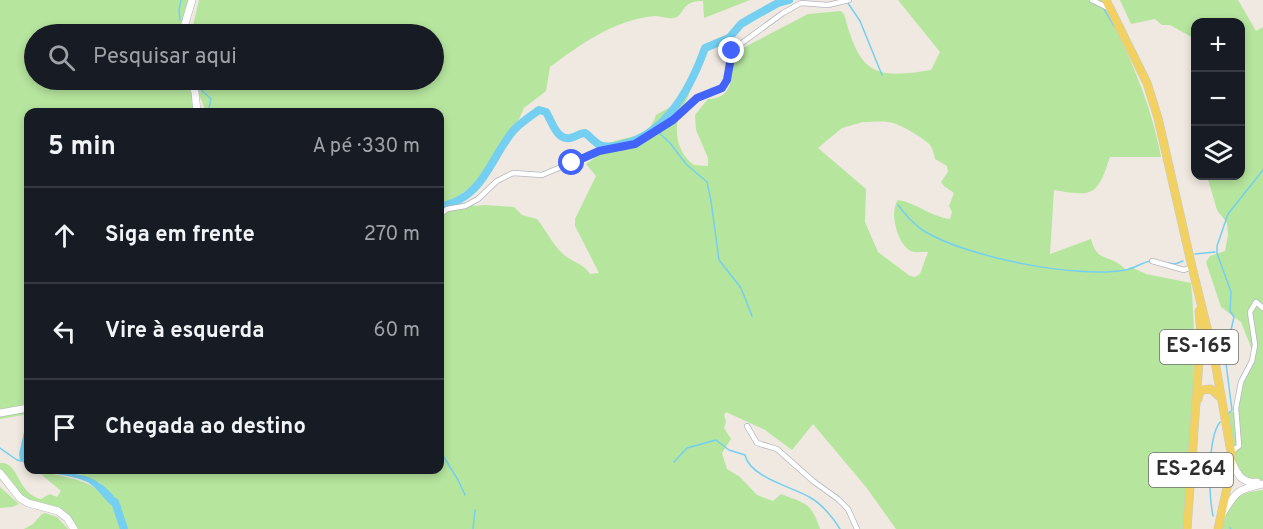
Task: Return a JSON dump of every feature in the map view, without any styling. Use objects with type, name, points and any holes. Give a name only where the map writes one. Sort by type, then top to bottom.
[{"type":"main road","name":"ES-165","points":[[1106,0],[1147,83],[1167,155],[1214,356],[1220,398]]},
{"type":"main road","name":"ES-165","points":[[1194,412],[1201,332],[1196,283]]},
{"type":"main road","points":[[1194,412],[1202,390],[1211,389],[1220,398]]},
{"type":"main road","name":"ES-264","points":[[1218,529],[1230,474],[1231,456],[1220,398]]},
{"type":"main road","name":"ES-264","points":[[1187,529],[1194,412]]},
{"type":"street","points":[[185,24],[192,0]]},
{"type":"street","points":[[444,212],[478,200],[497,181],[513,173],[542,175],[599,151],[635,144],[673,120],[697,98],[722,88],[727,80],[735,48],[783,13],[801,3],[828,5],[848,0]]},
{"type":"street","points":[[1092,0],[1111,9]]},
{"type":"street","points":[[194,90],[196,108]]},
{"type":"street","points":[[1152,261],[1184,270],[1192,267]]},
{"type":"street","points":[[1263,308],[1256,302],[1250,312],[1255,345],[1252,361],[1241,382],[1236,408],[1239,446],[1231,456],[1238,475],[1251,483],[1263,483]]},
{"type":"street","points":[[0,413],[24,409]]},
{"type":"street","points":[[747,426],[757,443],[774,447],[843,504],[857,529]]},
{"type":"street","points":[[0,473],[20,498],[28,503],[58,511],[67,518],[74,529]]},
{"type":"street","points":[[1222,514],[1236,492],[1263,483]]},
{"type":"green space","points":[[0,0],[191,0],[185,24],[24,24],[24,90],[190,90],[196,108],[24,108],[24,415],[0,419]]},
{"type":"green space","points":[[199,0],[750,0],[704,18],[703,1],[696,1],[690,3],[677,17],[654,16],[625,22],[599,34],[574,50],[550,67],[546,91],[524,108],[515,128],[505,138],[485,176],[450,202],[444,203],[444,108],[204,108],[197,90],[444,90],[444,24],[193,24]]},
{"type":"green space","points":[[898,0],[1102,0],[1144,96],[1161,157],[1110,157],[1101,180],[1092,191],[1078,193],[1054,190],[1050,254],[1091,239],[1097,252],[1126,270],[1131,267],[1146,274],[1191,283],[1194,375],[1184,529],[896,529],[866,487],[813,424],[792,450],[765,430],[726,412],[724,428],[731,439],[722,453],[727,469],[740,477],[757,495],[773,501],[781,494],[806,505],[814,514],[820,529],[74,529],[65,516],[42,509],[0,480],[0,463],[6,464],[15,472],[27,491],[41,499],[50,494],[57,497],[61,491],[41,474],[55,474],[90,485],[106,498],[114,509],[117,500],[100,483],[79,474],[444,474],[444,208],[463,203],[476,206],[514,207],[522,215],[537,219],[566,257],[584,267],[590,274],[599,273],[575,226],[575,219],[596,176],[586,164],[595,157],[600,147],[635,136],[648,129],[656,115],[674,105],[681,91],[691,84],[689,95],[678,119],[679,145],[694,165],[708,166],[708,158],[696,130],[695,115],[708,99],[716,98],[727,91],[731,80],[732,59],[739,50],[808,14],[841,11],[856,49],[871,68],[894,74],[931,70],[940,52]],"holes":[[[863,122],[898,125],[930,145],[935,159],[947,166],[948,172],[941,182],[954,193],[949,206],[952,212],[950,219],[898,200],[895,205],[894,219],[898,234],[905,246],[914,252],[928,252],[920,274],[915,277],[910,276],[878,252],[865,222],[866,189],[818,148],[842,128]]]},
{"type":"green space","points":[[1120,0],[1238,0],[1256,31],[1263,27],[1263,482],[1257,483],[1236,473],[1233,439],[1226,412],[1236,412],[1240,389],[1252,364],[1253,352],[1241,322],[1221,307],[1206,262],[1210,256],[1225,251],[1228,235],[1227,223],[1217,210],[1208,180],[1245,180],[1245,18],[1191,18],[1191,37],[1170,25],[1162,25],[1155,19],[1131,24]]},
{"type":"green space","points":[[0,487],[19,504],[0,508]]},
{"type":"green space","points":[[1263,490],[1263,529],[1221,529],[1234,500],[1244,494]]},
{"type":"green space","points":[[45,513],[57,517],[68,529],[24,529]]},
{"type":"water","points":[[24,432],[24,463],[20,460],[19,454]]},
{"type":"water","points":[[58,474],[77,474],[99,482],[121,506],[120,510],[112,506],[87,482]]},
{"type":"waterway","points":[[180,20],[181,0]]},
{"type":"waterway","points":[[444,206],[455,202],[476,187],[513,131],[539,110],[546,112],[555,129],[565,138],[585,133],[598,144],[608,147],[638,139],[664,120],[675,107],[692,78],[705,48],[729,38],[741,24],[778,3],[789,0]]},
{"type":"waterway","points":[[848,3],[860,21],[882,75]]},
{"type":"waterway","points":[[1104,9],[1114,26]]},
{"type":"waterway","points":[[201,90],[211,99],[209,108]]},
{"type":"waterway","points":[[658,132],[686,164],[707,182],[719,260],[741,288],[752,316]]},
{"type":"waterway","points":[[1229,413],[1232,410],[1225,356],[1234,317],[1230,311],[1231,292],[1217,253],[1217,246],[1228,214],[1263,170]]},
{"type":"waterway","points":[[898,205],[920,228],[943,241],[1022,264],[1104,272],[1128,269],[1151,261]]},
{"type":"waterway","points":[[1195,254],[1215,252]]},
{"type":"waterway","points":[[1168,263],[1175,264],[1183,261]]},
{"type":"waterway","points":[[1213,516],[1210,482],[1211,454],[1220,422]]},
{"type":"waterway","points":[[674,462],[687,448],[716,440],[729,450],[745,455],[755,470],[764,476],[815,501],[840,529]]},
{"type":"waterway","points":[[0,448],[21,461]]},
{"type":"waterway","points":[[444,457],[465,495]]},
{"type":"waterway","points":[[115,502],[124,529]]},
{"type":"waterway","points":[[473,529],[475,510]]},
{"type":"route","points":[[572,163],[599,151],[635,144],[673,120],[697,98],[722,88],[727,80],[732,51]]}]
